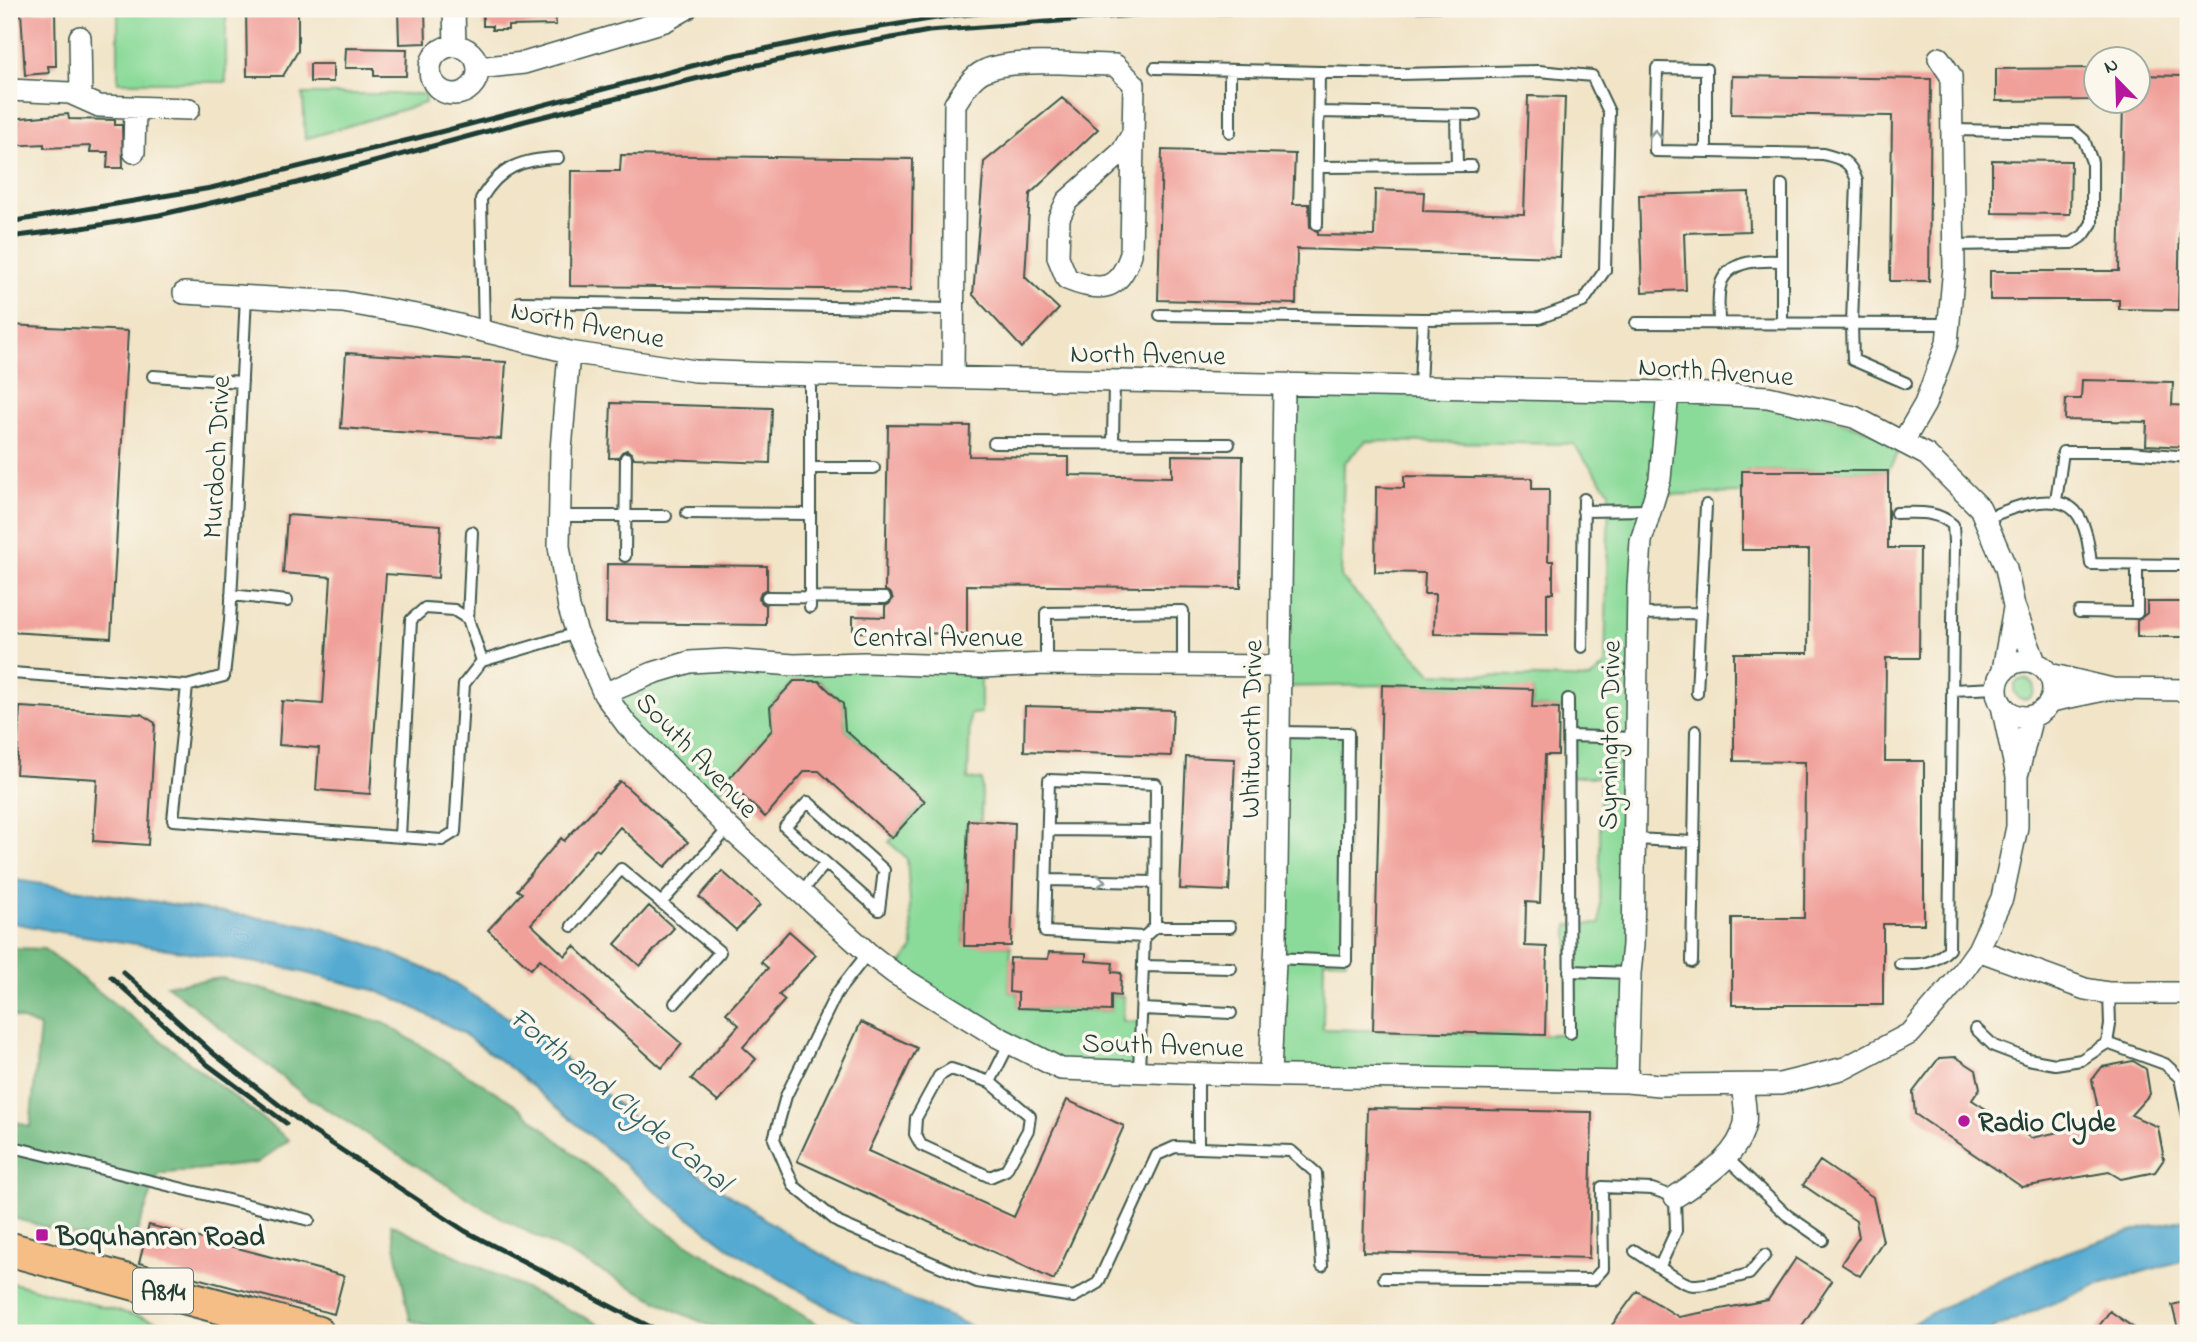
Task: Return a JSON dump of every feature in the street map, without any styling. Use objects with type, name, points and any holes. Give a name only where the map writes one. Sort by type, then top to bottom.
[{"type":"main road","name":"A814","points":[[9,1249],[317,1333]]},
{"type":"street","points":[[454,9],[455,46]]},
{"type":"street","points":[[478,68],[506,67],[546,57],[664,21],[686,9]]},
{"type":"street","points":[[80,37],[81,98]]},
{"type":"street","points":[[455,46],[463,47],[472,54],[478,68],[475,82],[462,92],[452,93],[443,91],[436,85],[431,77],[430,65],[434,56],[445,48],[455,46]]},
{"type":"street","points":[[1903,442],[1924,404],[1948,343],[1953,245],[1951,76],[1939,58]]},
{"type":"street","points":[[953,377],[956,104],[966,87],[981,72],[1021,64],[1115,65],[1134,84],[1131,254],[1125,273],[1112,284],[1090,289],[1067,279],[1058,257],[1059,218],[1067,201],[1122,152],[1133,133]]},
{"type":"street","points":[[9,90],[70,93],[99,106],[189,109]]},
{"type":"street","points":[[134,152],[135,108]]},
{"type":"street","name":"North Avenue","points":[[184,293],[343,302],[422,316],[569,352],[695,371],[1668,392],[1768,397],[1854,417],[1927,455],[1980,508],[2006,568],[2014,606],[2042,668]]},
{"type":"street","name":"South Avenue","points":[[569,352],[561,450],[559,546],[569,608],[604,694],[627,725],[729,828],[868,953],[894,974],[1009,1044],[1061,1069],[1742,1085],[1780,1084],[1845,1068],[1911,1033],[1955,982],[1978,950],[2002,898],[2017,827],[2017,776],[2000,688]]},
{"type":"street","name":"Whitworth Drive","points":[[1270,1074],[1273,958],[1276,939],[1284,384]]},
{"type":"street","name":"Symington Drive","points":[[1627,1082],[1633,945],[1638,614],[1642,541],[1660,479],[1668,392]]},
{"type":"street","name":"North Avenue","points":[[2000,688],[2014,606]]},
{"type":"street","name":"Central Avenue","points":[[604,694],[653,673],[690,662],[726,660],[794,665],[865,663],[981,667],[1046,664],[1279,666]]},
{"type":"street","points":[[2042,668],[2053,692],[2051,701],[2040,713],[2016,716],[2000,688],[2018,661],[2042,668],[2112,689]]},
{"type":"street","points":[[2051,701],[2112,689],[2188,690]]},
{"type":"street","name":"South Avenue","points":[[2017,776],[2032,716]]},
{"type":"street","points":[[1978,950],[2085,989],[2109,993],[2188,993]]},
{"type":"street","points":[[1675,1197],[1727,1158],[1745,1123],[1742,1085]]},
{"type":"lane","points":[[1155,68],[1401,74],[1539,71],[1592,76],[1609,112],[1605,270],[1583,302],[1539,318],[1160,315]]},
{"type":"lane","points":[[1706,152],[1706,69],[1657,68],[1655,152],[1823,154],[1839,158],[1852,166],[1857,181],[1853,360],[1906,383]]},
{"type":"lane","points":[[1230,70],[1230,132]]},
{"type":"lane","points":[[1317,224],[1319,72]]},
{"type":"lane","points":[[1318,113],[1475,115]]},
{"type":"lane","points":[[1456,115],[1457,166]]},
{"type":"lane","points":[[1952,130],[2076,132],[2084,140],[2092,162],[2092,223],[2084,235],[2072,243],[1953,245]]},
{"type":"lane","points":[[484,331],[481,199],[494,182],[515,165],[537,158],[558,158]]},
{"type":"lane","points":[[1318,167],[1472,166]]},
{"type":"lane","points":[[1782,185],[1782,324]]},
{"type":"lane","points":[[1719,323],[1721,282],[1729,274],[1742,264],[1754,260],[1782,261]]},
{"type":"lane","name":"Murdoch Drive","points":[[187,686],[224,676],[230,621],[246,296]]},
{"type":"lane","points":[[520,302],[953,309]]},
{"type":"lane","points":[[1420,387],[1423,319]]},
{"type":"lane","points":[[1636,323],[1949,324]]},
{"type":"lane","points":[[810,375],[810,602]]},
{"type":"lane","points":[[153,376],[242,382]]},
{"type":"lane","points":[[1113,443],[1114,381]]},
{"type":"lane","points":[[994,443],[1229,444]]},
{"type":"lane","points":[[2056,501],[2063,452],[2130,452],[2188,457]]},
{"type":"lane","points":[[625,556],[626,458]]},
{"type":"lane","points":[[810,468],[874,468]]},
{"type":"lane","points":[[1985,519],[2029,503],[2056,501],[2074,510],[2084,527],[2091,564],[2187,565]]},
{"type":"lane","points":[[1582,647],[1583,505],[1651,510]]},
{"type":"lane","points":[[1698,693],[1706,505]]},
{"type":"lane","points":[[687,513],[810,514]]},
{"type":"lane","points":[[1896,513],[1942,516],[1953,525],[1949,949],[1940,959],[1932,962],[1918,965],[1900,964]]},
{"type":"lane","points":[[560,516],[666,516]]},
{"type":"lane","points":[[472,532],[468,619],[482,661]]},
{"type":"lane","points":[[2079,612],[2137,614],[2137,565]]},
{"type":"lane","points":[[231,595],[287,601]]},
{"type":"lane","points":[[766,597],[810,602],[885,598]]},
{"type":"lane","points":[[400,837],[411,620],[425,608],[454,610],[468,619]]},
{"type":"lane","points":[[1046,664],[1046,613],[1183,611],[1183,665]]},
{"type":"lane","points":[[1638,614],[1701,613]]},
{"type":"lane","points":[[12,673],[187,686],[173,820],[442,840],[455,832],[464,684],[482,661],[577,633]]},
{"type":"lane","points":[[1952,690],[2000,688]]},
{"type":"lane","points":[[1568,699],[1570,1033]]},
{"type":"lane","points":[[1692,962],[1696,731]]},
{"type":"lane","points":[[1273,958],[1346,961],[1348,733],[1278,732]]},
{"type":"lane","points":[[1568,736],[1636,738]]},
{"type":"lane","points":[[1155,927],[1156,784],[1049,780],[1045,932],[1144,937],[1155,927],[1230,927]]},
{"type":"lane","points":[[808,802],[884,870],[878,910],[825,863],[785,827],[808,802]]},
{"type":"lane","points":[[661,903],[729,828]]},
{"type":"lane","points":[[1048,830],[1156,831]]},
{"type":"lane","points":[[1635,839],[1694,842]]},
{"type":"lane","points":[[801,892],[825,863]]},
{"type":"lane","points":[[572,926],[621,869],[720,952],[675,1003]]},
{"type":"lane","points":[[1046,880],[1155,882]]},
{"type":"lane","points":[[1139,1071],[1144,937]]},
{"type":"lane","points":[[868,953],[836,994],[786,1096],[774,1139],[794,1186],[839,1223],[977,1282],[1074,1297],[1098,1283],[1157,1155],[1175,1147],[1291,1152],[1316,1174],[1322,1266]]},
{"type":"lane","points":[[1143,966],[1231,968]]},
{"type":"lane","points":[[1569,971],[1630,973]]},
{"type":"lane","points":[[1976,1029],[1994,1046],[2028,1059],[2055,1064],[2081,1060],[2107,1043],[2110,1025],[2109,993]]},
{"type":"lane","points":[[1142,1009],[1231,1013]]},
{"type":"lane","points":[[2107,1043],[2165,1064],[2180,1077],[2188,1117]]},
{"type":"lane","points":[[990,1082],[1009,1044]]},
{"type":"lane","points":[[951,1069],[990,1082],[1030,1116],[1028,1130],[1006,1170],[990,1177],[920,1145],[915,1134],[916,1118],[939,1076],[951,1069]]},
{"type":"lane","points":[[1198,1073],[1198,1148]]},
{"type":"lane","points":[[9,1146],[309,1220]]},
{"type":"lane","points":[[1727,1158],[1787,1215],[1823,1240]]},
{"type":"lane","points":[[1384,1278],[1593,1280],[1603,1269],[1602,1187],[1652,1189],[1675,1197],[1676,1231],[1660,1266]]},
{"type":"lane","points":[[1635,1251],[1681,1282],[1692,1286],[1749,1275],[1765,1255]]},
{"type":"green space","points":[[118,9],[226,9],[226,82],[118,82]]},
{"type":"green space","points":[[303,94],[425,94],[425,103],[305,139]]},
{"type":"green space","points":[[1284,385],[1768,397],[1903,442],[1888,471],[1743,471],[1742,493],[1655,495],[1641,541],[1627,1082],[1270,1074],[1278,732],[1348,733],[1346,961],[1324,960],[1323,1029],[1545,1035],[1569,1033],[1568,925],[1600,924],[1600,777],[1569,777],[1568,709],[1532,707],[1533,690],[1386,685],[1279,687]],"holes":[[[1366,441],[1573,444],[1609,491],[1605,665],[1590,679],[1431,673],[1341,578],[1344,463]]]},
{"type":"green space","points":[[690,662],[981,667],[981,713],[970,714],[968,779],[982,780],[981,821],[968,821],[964,945],[1011,946],[1009,992],[1018,993],[1018,1008],[1111,1011],[1111,995],[1124,996],[1123,1021],[1141,1022],[1139,1071],[1061,1069],[894,973],[913,948],[907,859],[889,842],[925,801],[845,730],[843,704],[819,681],[794,681],[770,706],[772,730],[707,806],[604,694]]},
{"type":"green space","points":[[2020,679],[2028,679],[2034,689],[2028,699],[2020,699],[2014,693],[2014,685]]},
{"type":"green space","points":[[9,948],[44,949],[289,1140],[257,1163],[159,1174],[130,1250],[9,1217],[9,1119],[30,1127],[40,1027],[9,1015]]},
{"type":"green space","points":[[222,978],[384,1023],[515,1104],[659,1226],[831,1333],[727,1333],[676,1311],[487,1210],[304,1095],[167,985]]},
{"type":"green space","points":[[391,1224],[617,1333],[450,1333],[410,1320]]},
{"type":"green space","points":[[9,1282],[201,1333],[9,1333]]},
{"type":"water","points":[[9,879],[313,926],[366,943],[440,975],[542,1039],[694,1171],[799,1242],[876,1284],[986,1333],[881,1333],[830,1308],[739,1255],[666,1200],[513,1070],[461,1032],[403,1002],[374,990],[277,966],[9,922]]},
{"type":"water","points":[[2188,1219],[2188,1259],[2096,1285],[1983,1333],[1896,1333],[2000,1279],[2075,1249]]},
{"type":"building","points":[[246,9],[298,9],[298,51],[283,76],[247,76]]},
{"type":"building","points":[[398,9],[425,9],[426,43],[399,44]]},
{"type":"building","points":[[483,9],[555,9],[556,25],[508,26],[508,30],[492,30],[492,26],[483,26]]},
{"type":"building","points":[[55,10],[56,66],[48,66],[49,73],[25,75],[21,12]]},
{"type":"building","points":[[346,48],[407,49],[406,76],[374,76],[374,68],[345,68]]},
{"type":"building","points":[[310,64],[333,64],[333,82],[310,82]]},
{"type":"building","points":[[2082,68],[2082,100],[1996,101],[1996,69]]},
{"type":"building","points":[[2152,75],[2183,76],[2178,310],[2119,309],[2119,300],[1990,300],[1990,271],[2119,271],[2123,116],[2152,116]]},
{"type":"building","points":[[1732,76],[1931,79],[1929,281],[1890,281],[1892,116],[1731,114]]},
{"type":"building","points":[[1528,96],[1565,97],[1560,257],[1297,249],[1296,304],[1158,300],[1162,150],[1295,154],[1293,204],[1309,204],[1310,227],[1318,232],[1318,235],[1374,236],[1375,190],[1424,192],[1423,211],[1524,214]]},
{"type":"building","points":[[1062,98],[1098,129],[1030,194],[1025,277],[1059,309],[1022,348],[973,295],[984,162]]},
{"type":"building","points":[[68,114],[69,119],[115,120],[115,125],[122,125],[123,168],[107,168],[108,152],[90,152],[91,146],[9,146],[9,119]]},
{"type":"building","points":[[621,155],[913,159],[911,290],[570,286],[571,171],[620,171]]},
{"type":"building","points":[[1992,160],[2071,161],[2070,214],[1992,213]]},
{"type":"building","points":[[1749,192],[1750,231],[1684,233],[1686,290],[1642,292],[1639,195]]},
{"type":"building","points":[[9,325],[128,331],[111,638],[9,632]]},
{"type":"building","points":[[346,353],[506,362],[501,439],[341,428]]},
{"type":"building","points":[[2082,380],[2173,382],[2172,405],[2188,406],[2188,447],[2146,445],[2147,422],[2065,420],[2066,399],[2081,399]]},
{"type":"building","points":[[611,403],[772,408],[770,463],[634,458],[627,450],[618,458],[609,458]]},
{"type":"building","points":[[888,425],[970,426],[969,456],[1069,457],[1069,475],[1172,477],[1172,455],[1243,456],[1241,588],[967,585],[967,634],[853,632],[853,616],[885,617],[885,606],[893,599],[885,590]]},
{"type":"building","points":[[1742,471],[1888,471],[1888,548],[1920,548],[1919,658],[1886,658],[1885,761],[1924,761],[1924,924],[1883,924],[1883,1005],[1732,1005],[1732,918],[1804,918],[1805,762],[1734,761],[1734,653],[1808,653],[1809,550],[1742,550]]},
{"type":"building","points":[[1404,476],[1532,478],[1532,489],[1549,489],[1548,561],[1553,561],[1553,593],[1547,593],[1547,636],[1434,634],[1435,594],[1424,594],[1425,573],[1375,572],[1376,487],[1404,488]]},
{"type":"building","points":[[287,515],[441,525],[438,578],[386,574],[370,794],[316,790],[319,748],[279,745],[282,701],[323,704],[331,577],[283,573]]},
{"type":"building","points":[[607,564],[767,566],[767,589],[761,592],[759,598],[766,605],[766,625],[606,623]]},
{"type":"building","points":[[2147,602],[2188,602],[2188,637],[2137,637],[2137,621],[2147,613]]},
{"type":"building","points":[[794,681],[819,681],[843,704],[845,730],[925,801],[892,838],[819,771],[805,771],[765,817],[727,781],[772,730],[770,707]]},
{"type":"building","points":[[1382,685],[1533,689],[1532,707],[1559,708],[1558,755],[1545,755],[1540,903],[1526,902],[1525,946],[1547,947],[1545,1035],[1373,1030]]},
{"type":"building","points":[[1025,706],[1173,710],[1171,756],[1024,751]]},
{"type":"building","points":[[20,707],[141,714],[155,723],[148,845],[93,841],[97,779],[16,774]]},
{"type":"building","points":[[1186,757],[1235,759],[1229,891],[1180,889]]},
{"type":"building","points":[[620,781],[688,842],[665,867],[620,827],[599,851],[596,849],[531,924],[565,956],[574,946],[682,1044],[662,1068],[540,959],[531,969],[488,930],[522,893],[517,890],[561,838],[564,841]]},
{"type":"building","points":[[968,820],[1015,823],[1011,946],[964,946]]},
{"type":"building","points":[[722,871],[760,905],[736,930],[699,897]]},
{"type":"building","points":[[649,906],[674,928],[640,966],[615,944]]},
{"type":"building","points":[[789,931],[816,955],[779,995],[785,1000],[743,1047],[756,1059],[718,1102],[691,1079],[739,1025],[726,1013],[768,968],[761,962]]},
{"type":"building","points":[[1049,952],[1086,953],[1086,961],[1113,963],[1112,972],[1121,973],[1120,996],[1111,995],[1111,1011],[1018,1008],[1018,993],[1009,992],[1010,958],[1048,959]]},
{"type":"building","points":[[861,1022],[917,1048],[868,1151],[1014,1217],[1067,1100],[1124,1126],[1054,1280],[797,1161]]},
{"type":"building","name":"Radio Clyde","points":[[1956,1057],[1976,1070],[1980,1088],[1972,1100],[2031,1138],[2101,1123],[2092,1080],[2102,1067],[2133,1061],[2146,1069],[2150,1094],[2131,1115],[2158,1127],[2164,1159],[2155,1172],[2121,1179],[2109,1172],[2022,1187],[1915,1114],[1913,1092],[1939,1058]]},
{"type":"building","points":[[1367,1108],[1592,1112],[1589,1258],[1363,1252]]},
{"type":"building","points":[[1820,1161],[1873,1197],[1883,1241],[1860,1276],[1841,1264],[1859,1237],[1856,1221],[1803,1185]]},
{"type":"building","points":[[149,1225],[344,1276],[334,1314],[139,1263]]},
{"type":"building","points":[[1796,1258],[1832,1281],[1797,1333],[1623,1333],[1612,1325],[1637,1291],[1679,1317],[1768,1300]]},
{"type":"building","points":[[2188,1301],[2188,1333],[2179,1333],[2172,1305]]},
{"type":"building","points":[[2110,1311],[2141,1333],[2094,1333]]},
{"type":"railway","points":[[9,222],[211,188],[417,138],[730,56],[843,33],[949,16],[1032,9]]},
{"type":"railway","points":[[9,237],[159,215],[297,183],[525,121],[699,78],[929,31],[1149,14],[1562,9]]},
{"type":"railway","points":[[123,972],[214,1054],[311,1130],[465,1231],[662,1333]]},
{"type":"railway","points":[[111,977],[208,1065],[286,1123]]},
{"type":"place","name":"Radio Clyde","points":[[1964,1121]]},
{"type":"place","name":"Boquhanran Road","points":[[42,1235]]},
{"type":"water label","name":"Forth and Clyde Canal","points":[[621,1099]]}]
